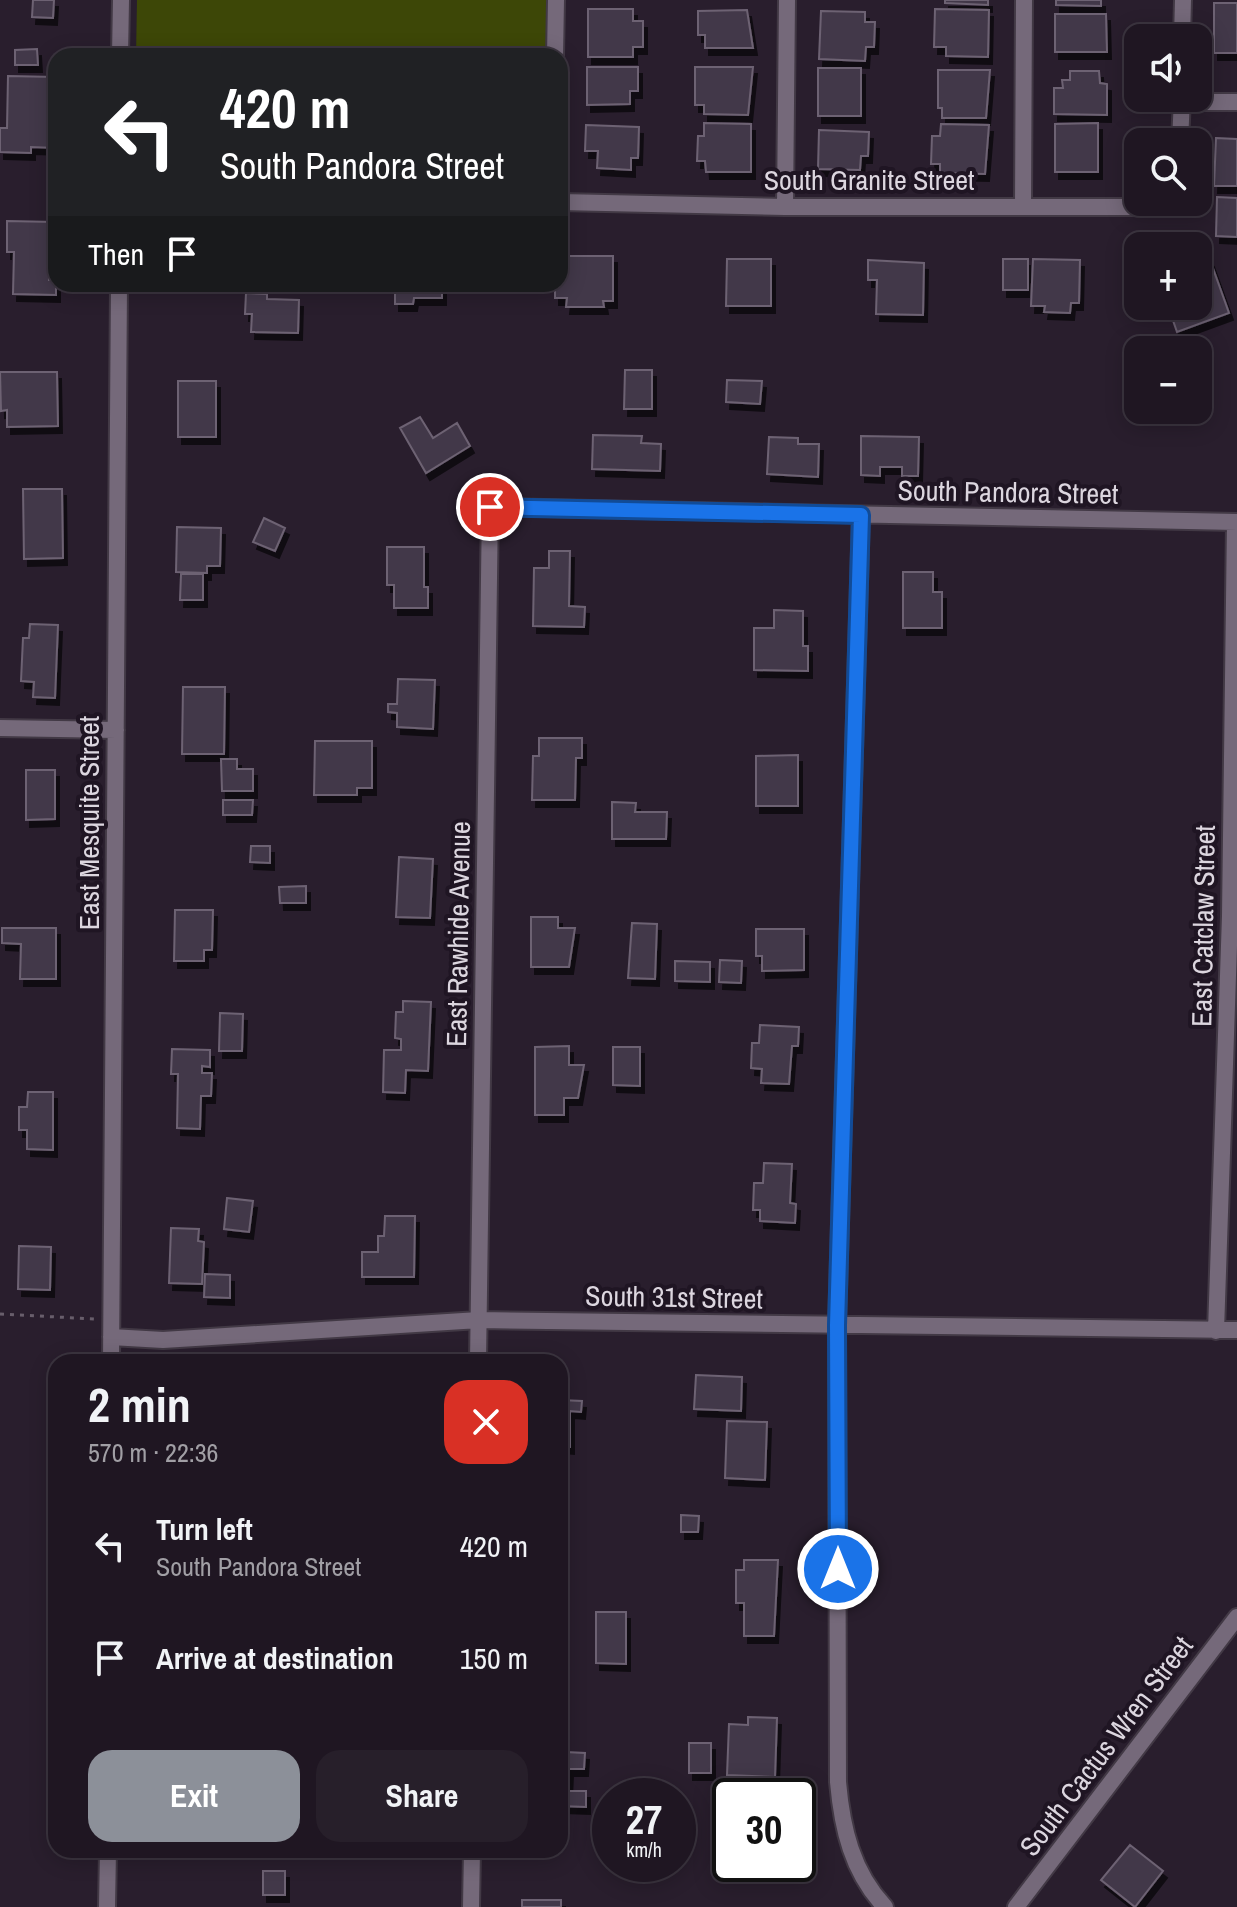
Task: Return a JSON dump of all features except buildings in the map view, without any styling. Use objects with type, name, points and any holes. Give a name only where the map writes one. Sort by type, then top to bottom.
[{"type":"street","points":[[120,48],[121,0]]},
{"type":"street","points":[[555,48],[556,0]]},
{"type":"street","points":[[785,207],[787,0]]},
{"type":"street","points":[[1023,207],[1024,0]]},
{"type":"street","points":[[1182,24],[1183,0]]},
{"type":"street","points":[[1212,101],[1237,102]]},
{"type":"street","name":"South Granite Street","points":[[568,202],[785,207],[1124,206]]},
{"type":"street","name":"East Mesquite Street","points":[[109,1354],[103,1334],[116,730],[119,292]]},
{"type":"street","name":"South Pandora Street","points":[[490,507],[1236,522]]},
{"type":"street","name":"East Rawhide Avenue","points":[[478,1354],[490,507]]},
{"type":"street","points":[[861,515],[837,1325],[839,1794],[842,1820],[853,1857],[870,1891],[885,1907]]},
{"type":"street","name":"East Catclaw Street","points":[[1216,1331],[1234,916],[1236,522]]},
{"type":"street","points":[[0,728],[116,730]]},
{"type":"street","name":"South 31st Street","points":[[103,1334],[163,1340],[479,1320],[1237,1330]]},
{"type":"street","name":"South Cactus Wren Street","points":[[1016,1907],[1237,1617]]},
{"type":"street","points":[[107,1907],[108,1858]]},
{"type":"street","points":[[471,1907],[472,1858]]},
{"type":"path","points":[[0,1314],[90,1316],[103,1334]]},
{"type":"green space","points":[[137,0],[556,0],[555,48],[136,48]]},
{"type":"route","points":[[490,507],[861,515],[837,1325],[838,1569]]}]
